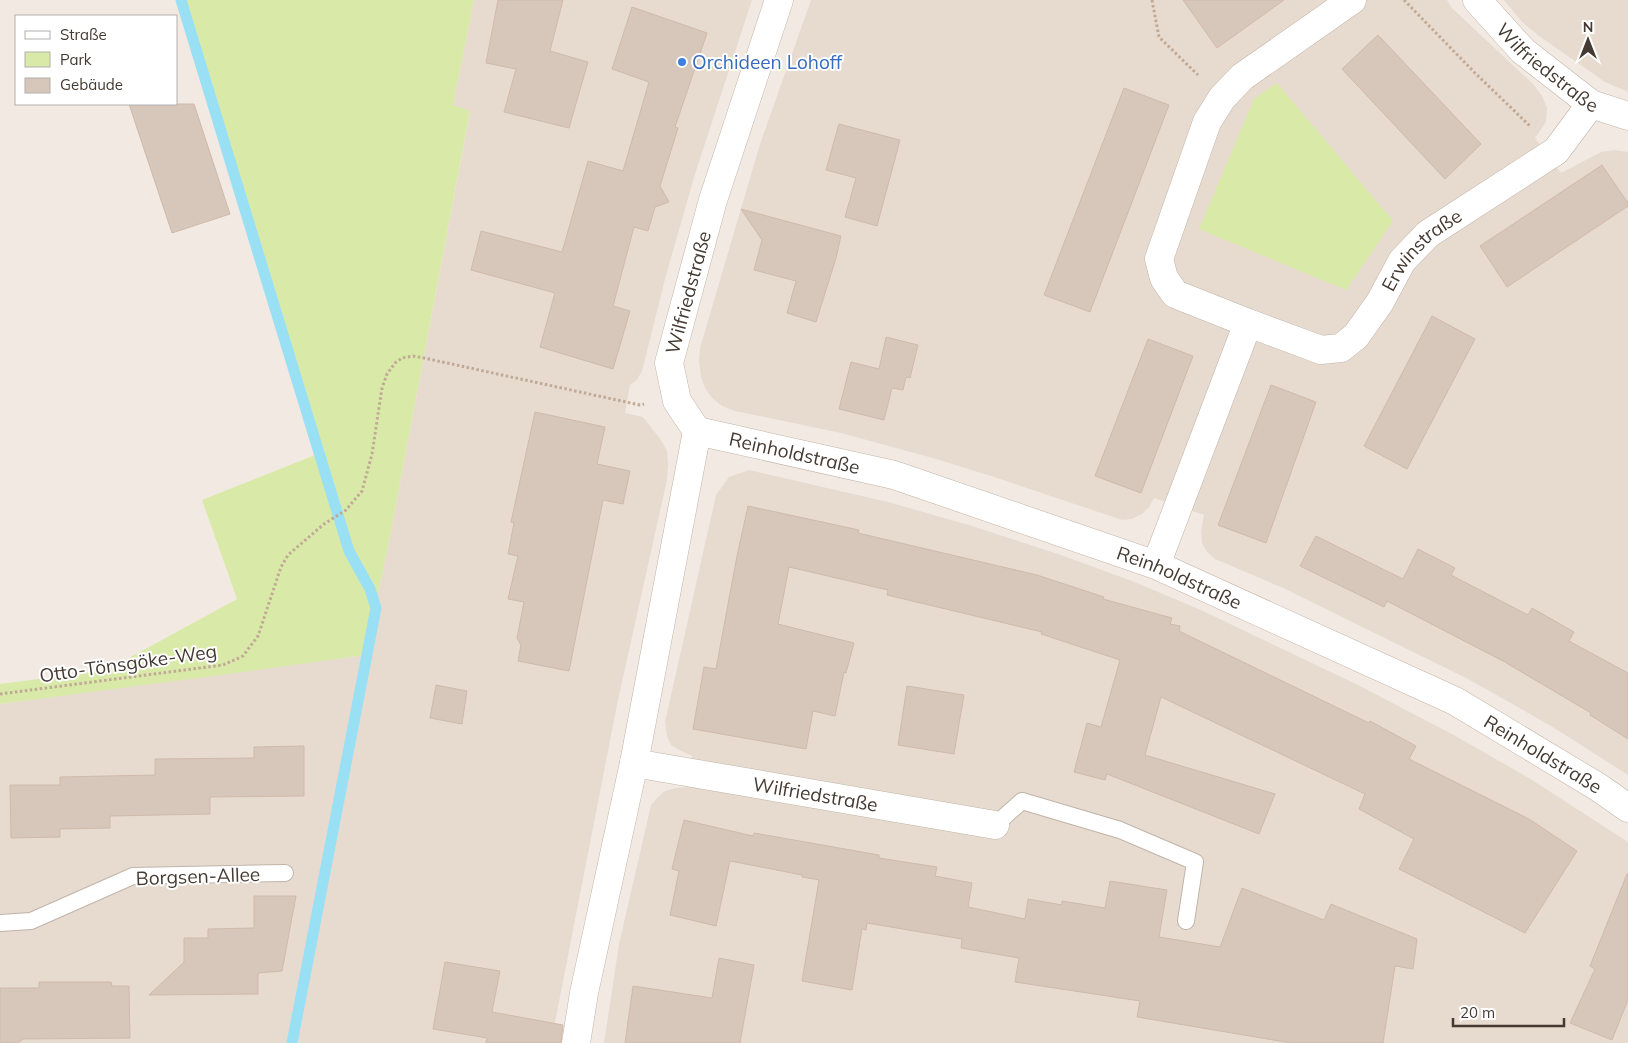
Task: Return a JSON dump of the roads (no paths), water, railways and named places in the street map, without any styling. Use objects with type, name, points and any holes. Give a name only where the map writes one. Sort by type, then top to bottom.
[{"type":"street","name":"Wilfriedstraße","points":[[697,431],[677,401],[669,363],[713,200],[778,0]]},
{"type":"street","name":"Erwinstraße","points":[[1352,0],[1242,77],[1222,98],[1207,122],[1159,259],[1164,278],[1175,294],[1322,350],[1341,348],[1356,336],[1380,302],[1402,261],[1428,234],[1556,151],[1591,104]]},
{"type":"street","name":"Wilfriedstraße","points":[[1477,0],[1523,51],[1591,104],[1628,116]]},
{"type":"street","points":[[1156,565],[1248,323]]},
{"type":"street","points":[[576,1043],[584,993],[634,763],[697,431]]},
{"type":"street","name":"Reinholdstraße","points":[[697,431],[894,475],[1156,565],[1454,701],[1598,786],[1628,808]]},
{"type":"street","name":"Wilfriedstraße","points":[[634,763],[995,825]]},
{"type":"lane","points":[[995,825],[1022,801],[1120,830],[1195,862],[1186,922]]},
{"type":"lane","name":"Borgsen-Allee","points":[[0,923],[31,921],[133,876],[286,873]]},
{"type":"waterway","points":[[181,0],[349,551],[370,589],[376,608],[292,1043]]},
{"type":"place","name":"Orchideen Lohoff","points":[[682,62]]}]
